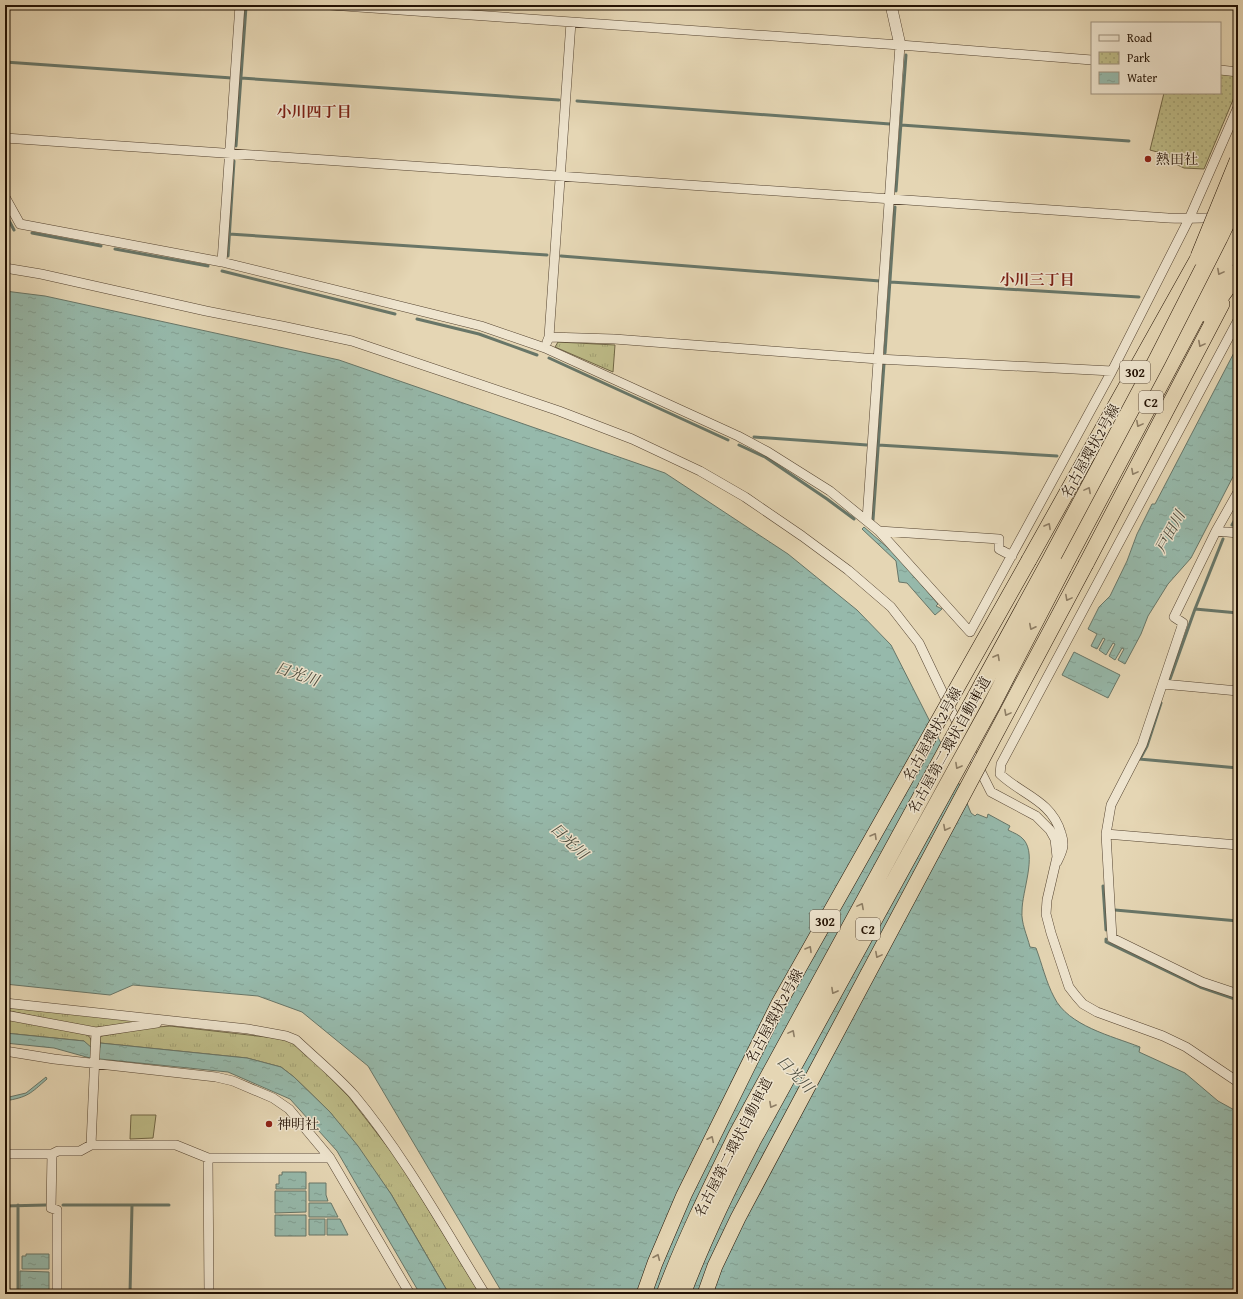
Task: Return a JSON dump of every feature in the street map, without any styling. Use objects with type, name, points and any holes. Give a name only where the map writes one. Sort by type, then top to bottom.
[{"type":"highway","points":[[1124,420],[1187,288],[1238,160]]},
{"type":"highway","name":"名古屋環状2号線","points":[[644,1294],[655,1263],[684,1195],[778,1005],[1029,560],[1220,218],[1238,182]]},
{"type":"highway","name":"名古屋第二環状自動車道","points":[[665,1294],[678,1258],[704,1200],[738,1133],[1050,562],[1219,238],[1238,198]]},
{"type":"highway","name":"名古屋第二環状自動車道","points":[[682,1294],[718,1207],[752,1141],[991,706],[1238,237]]},
{"type":"highway","points":[[1168,370],[1238,272]]},
{"type":"highway","points":[[705,1294],[715,1266],[738,1218],[1086,564],[1238,272]]},
{"type":"street","points":[[222,262],[240,5]]},
{"type":"street","points":[[330,5],[1091,60]]},
{"type":"street","points":[[867,520],[900,45],[891,5]]},
{"type":"street","points":[[545,348],[549,337],[571,22]]},
{"type":"street","points":[[1221,70],[1238,72]]},
{"type":"street","points":[[5,196],[20,224],[222,262],[481,326],[545,348],[625,384],[768,452],[830,491],[879,531],[970,632],[1112,371],[1189,219],[1238,106]]},
{"type":"street","points":[[5,138],[230,152],[1189,219],[1238,218]]},
{"type":"street","points":[[5,268],[41,274],[206,311],[352,341],[559,412],[632,439],[700,471],[745,496],[848,570],[891,607],[919,643],[991,792],[1036,816],[1050,830],[1055,840],[1057,856],[1047,900],[1046,914],[1069,987],[1076,996],[1083,1004],[1097,1012],[1163,1036],[1186,1047],[1238,1082]]},
{"type":"street","points":[[1055,868],[1063,850],[1060,832],[1053,814],[1000,774],[1001,764],[1238,320]]},
{"type":"street","points":[[549,337],[614,339],[878,359],[1112,371]]},
{"type":"street","points":[[1238,492],[1216,531],[1174,617],[1183,623],[1142,745],[1111,805],[1106,834],[1112,938],[1202,982],[1238,994]]},
{"type":"street","points":[[879,531],[999,539],[999,549],[1012,556]]},
{"type":"street","points":[[1216,531],[1238,533]]},
{"type":"street","points":[[1163,684],[1238,691]]},
{"type":"street","points":[[1106,834],[1238,845]]},
{"type":"street","points":[[5,1003],[248,1029],[286,1036],[296,1040],[352,1094],[376,1124],[401,1160],[485,1294]]},
{"type":"street","points":[[5,1015],[95,1036],[170,1021]]},
{"type":"street","points":[[91,1145],[95,1036]]},
{"type":"street","points":[[5,1051],[54,1059],[94,1062],[216,1077],[233,1081],[273,1098],[289,1109],[330,1158],[410,1294]]},
{"type":"street","points":[[5,1154],[52,1154],[58,1151],[80,1151],[91,1145],[176,1145],[208,1158],[330,1158]]},
{"type":"street","points":[[52,1154],[51,1208],[57,1210],[57,1294]]},
{"type":"street","points":[[208,1158],[209,1294]]},
{"type":"green space","points":[[1221,74],[1238,76],[1238,88],[1204,169],[1184,168],[1167,160],[1168,155],[1150,150],[1164,94],[1221,94]]},
{"type":"green space","points":[[558,342],[615,345],[613,372],[555,347]]},
{"type":"green space","points":[[5,1007],[148,1022],[90,1028],[5,1010]]},
{"type":"green space","points":[[5,1018],[85,1033],[91,1039],[91,1048],[84,1041],[5,1033]]},
{"type":"green space","points":[[170,1026],[275,1038],[293,1042],[303,1050],[349,1097],[400,1163],[480,1294],[449,1294],[391,1194],[330,1112],[294,1077],[281,1067],[247,1058],[100,1043],[100,1037],[102,1036],[146,1028]]},
{"type":"green space","points":[[131,1115],[156,1115],[153,1138],[130,1139]]},
{"type":"water","name":"日光川","points":[[5,291],[45,296],[339,360],[665,473],[788,554],[857,610],[891,645],[948,757],[971,813],[975,816],[977,814],[987,818],[988,814],[1010,826],[1008,830],[1021,837],[1028,847],[1029,864],[1023,903],[1023,924],[1030,947],[1036,948],[1054,997],[1061,1007],[1069,1016],[1080,1023],[1104,1034],[1140,1047],[1139,1052],[1185,1073],[1218,1101],[1238,1112],[1238,1294],[503,1294],[368,1066],[302,1012],[258,996],[133,985],[110,995],[5,984]]},
{"type":"water","name":"戸田川","points":[[1238,345],[1238,467],[1191,558],[1168,584],[1148,616],[1141,634],[1125,664],[1118,660],[1124,649],[1122,648],[1115,660],[1109,656],[1115,644],[1113,643],[1106,655],[1099,650],[1105,639],[1103,638],[1097,649],[1091,646],[1097,634],[1088,629],[1099,607],[1110,596],[1152,504],[1155,504]]},
{"type":"water","points":[[864,527],[896,555],[938,604],[936,606],[942,609],[935,615],[907,583],[899,582],[896,561],[862,529]]},
{"type":"water","points":[[1074,652],[1120,675],[1108,698],[1062,675]]},
{"type":"water","points":[[5,1033],[84,1041],[92,1048],[100,1047],[100,1043],[247,1058],[281,1067],[294,1077],[330,1112],[358,1146],[391,1194],[449,1294],[420,1294],[337,1151],[290,1099],[228,1072],[90,1058],[54,1048],[5,1043]]},
{"type":"water","points":[[46,1077],[47,1079],[28,1094],[19,1098],[5,1101],[5,1098],[26,1093]]},
{"type":"water","points":[[282,1172],[306,1172],[306,1189],[276,1189],[276,1184],[279,1184],[279,1175],[282,1175]]},
{"type":"water","points":[[309,1183],[326,1183],[326,1195],[328,1201],[309,1201]]},
{"type":"water","points":[[275,1191],[306,1191],[306,1212],[275,1213]]},
{"type":"water","points":[[309,1203],[331,1203],[338,1217],[309,1217]]},
{"type":"water","points":[[275,1215],[306,1215],[306,1236],[275,1236]]},
{"type":"water","points":[[309,1219],[325,1219],[325,1235],[309,1235]]},
{"type":"water","points":[[327,1219],[340,1219],[348,1235],[327,1235]]},
{"type":"water","points":[[26,1254],[49,1254],[49,1269],[22,1269],[22,1256],[26,1256]]},
{"type":"water","points":[[20,1271],[49,1272],[49,1293],[20,1293]]},
{"type":"waterway","points":[[236,146],[246,7]]},
{"type":"waterway","points":[[896,191],[906,55]]},
{"type":"waterway","points":[[5,62],[232,78]]},
{"type":"waterway","points":[[241,78],[559,100]]},
{"type":"waterway","points":[[577,101],[890,124]]},
{"type":"waterway","points":[[901,125],[1129,141]]},
{"type":"waterway","points":[[228,256],[234,161]]},
{"type":"waterway","points":[[885,353],[895,207]]},
{"type":"waterway","points":[[5,213],[14,230]]},
{"type":"waterway","points":[[32,233],[101,246]]},
{"type":"waterway","points":[[229,234],[547,255]]},
{"type":"waterway","points":[[115,249],[208,266]]},
{"type":"waterway","points":[[561,256],[880,281]]},
{"type":"waterway","points":[[222,271],[395,314]]},
{"type":"waterway","points":[[890,282],[1139,297]]},
{"type":"waterway","points":[[417,319],[479,334],[537,355]]},
{"type":"waterway","points":[[549,358],[728,440]]},
{"type":"waterway","points":[[873,520],[884,364]]},
{"type":"waterway","points":[[754,437],[867,445]]},
{"type":"waterway","points":[[739,445],[765,457],[854,519]]},
{"type":"waterway","points":[[878,445],[1057,456]]},
{"type":"waterway","points":[[1232,525],[1238,514]]},
{"type":"waterway","points":[[1170,679],[1195,609],[1223,539]]},
{"type":"waterway","points":[[1195,609],[1238,613]]},
{"type":"waterway","points":[[1140,759],[1147,746],[1161,703]]},
{"type":"waterway","points":[[1139,759],[1238,768]]},
{"type":"waterway","points":[[1103,886],[1106,930]]},
{"type":"waterway","points":[[1115,910],[1238,921]]},
{"type":"waterway","points":[[1106,939],[1106,942],[1200,987],[1238,1000]]},
{"type":"waterway","points":[[18,1205],[18,1294]]},
{"type":"waterway","points":[[5,1206],[46,1205]]},
{"type":"waterway","points":[[63,1205],[169,1205]]},
{"type":"waterway","points":[[130,1294],[132,1205]]},
{"type":"place","name":"熱田社","points":[[1148,159]]},
{"type":"place","name":"神明社","points":[[269,1124]]},
{"type":"district","name":"小川四丁目","points":[[314,112]]},
{"type":"district","name":"小川三丁目","points":[[1037,280]]}]
